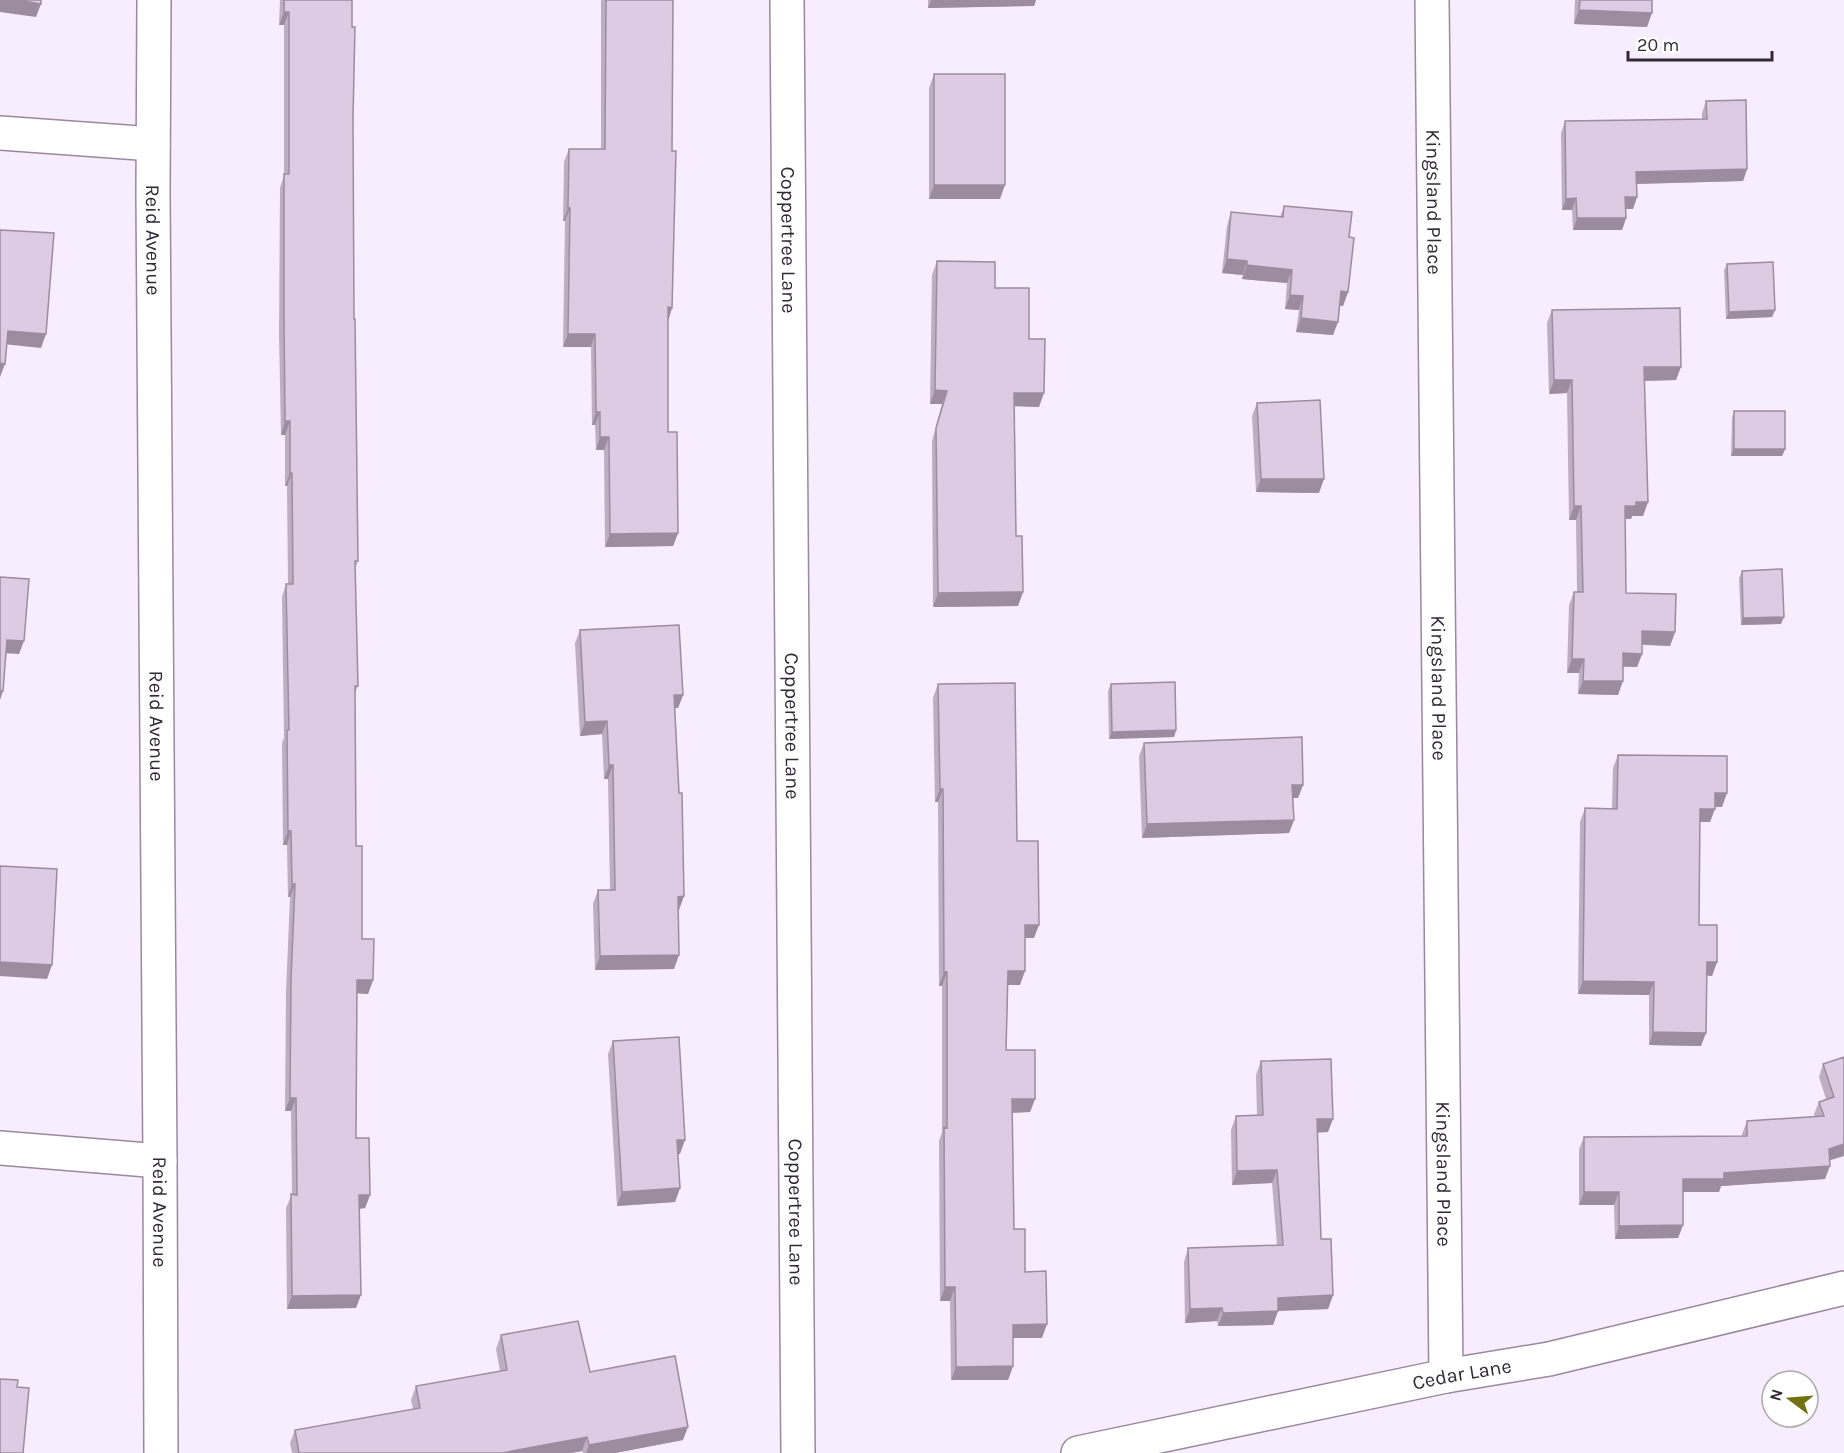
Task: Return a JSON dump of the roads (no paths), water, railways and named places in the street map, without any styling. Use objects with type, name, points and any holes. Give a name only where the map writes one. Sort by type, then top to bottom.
[{"type":"street","name":"Reid Avenue","points":[[154,0],[161,1453]]},
{"type":"street","name":"Coppertree Lane","points":[[787,0],[798,1453]]},
{"type":"street","name":"Kingsland Place","points":[[1432,0],[1446,1376]]},
{"type":"street","points":[[0,133],[153,144]]},
{"type":"street","points":[[0,1148],[160,1161]]},
{"type":"street","name":"Cedar Lane","points":[[1078,1453],[1446,1376],[1550,1359],[1844,1288]]}]
